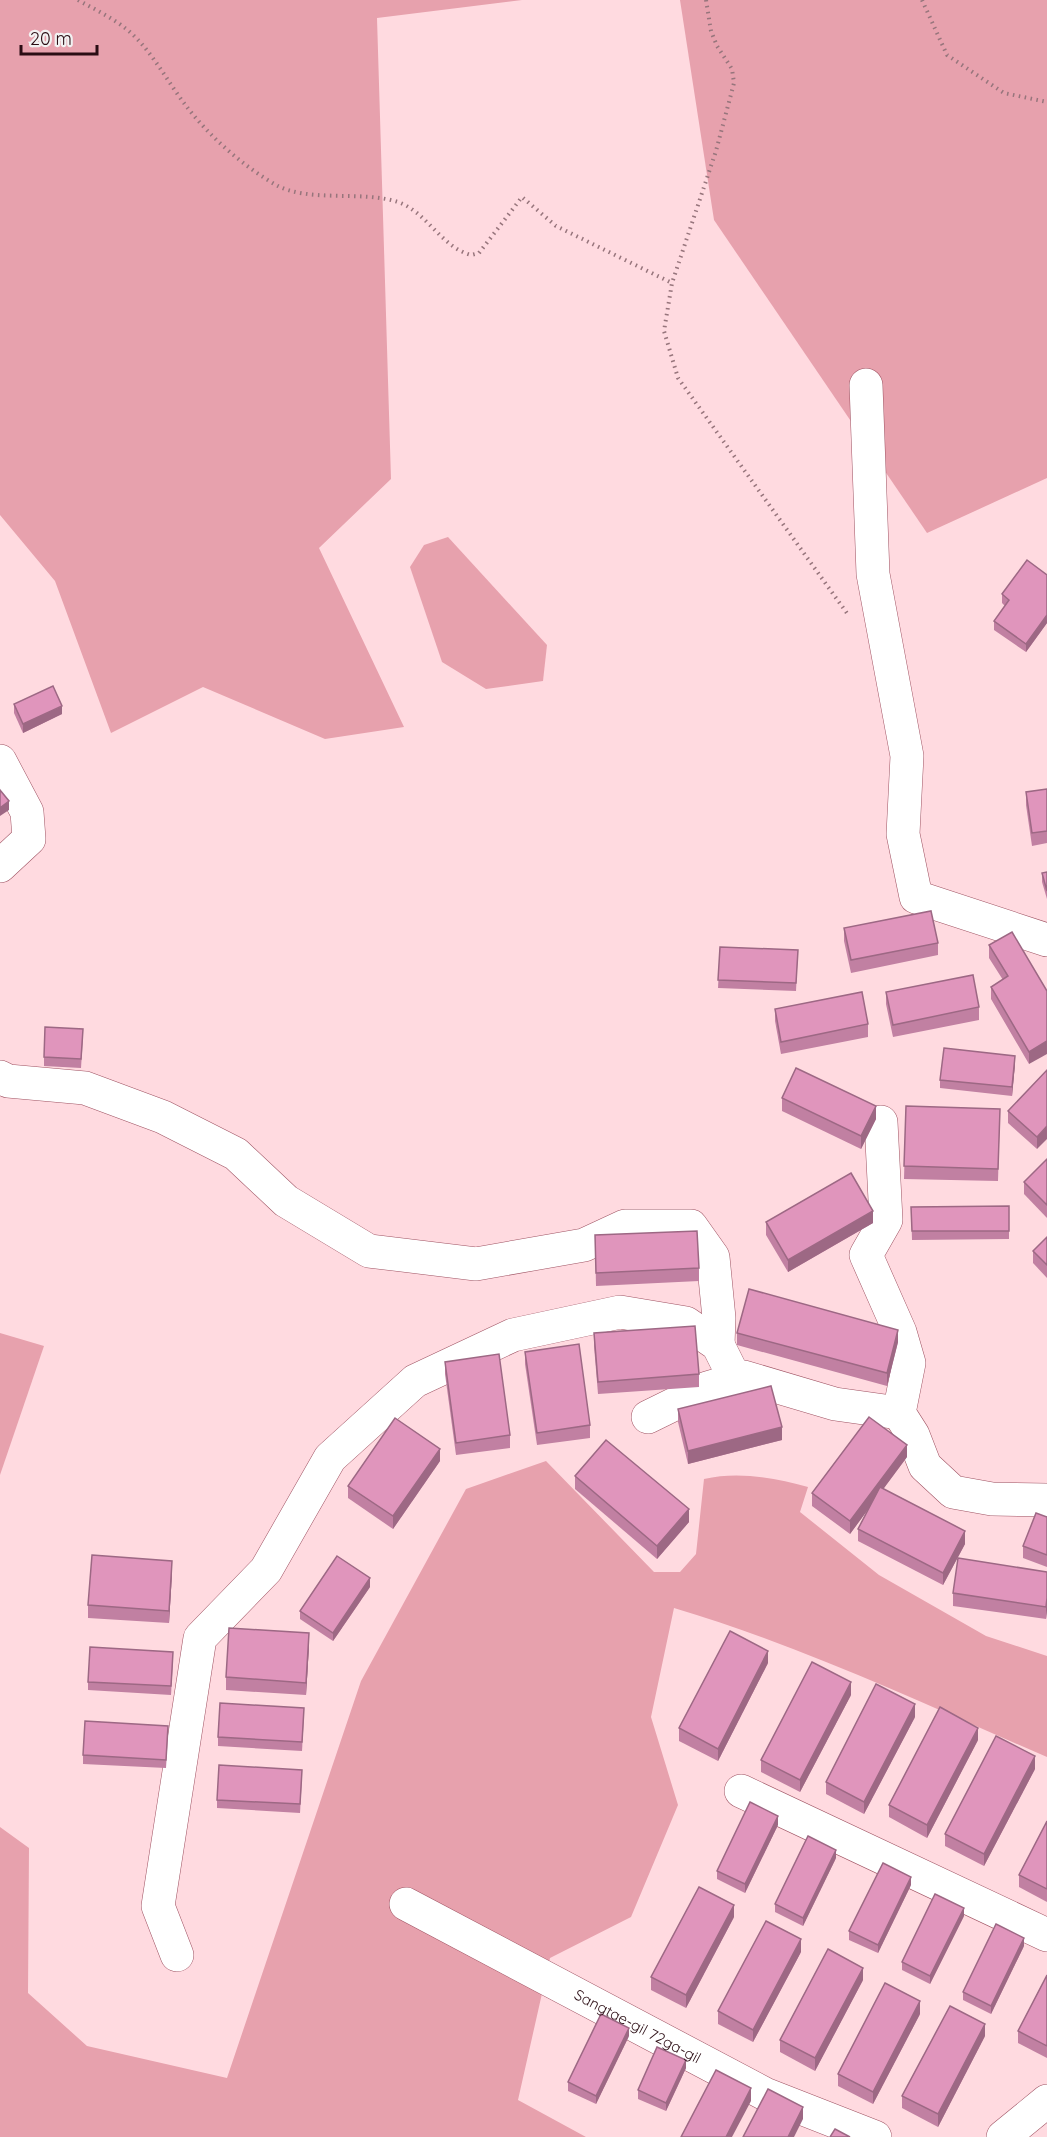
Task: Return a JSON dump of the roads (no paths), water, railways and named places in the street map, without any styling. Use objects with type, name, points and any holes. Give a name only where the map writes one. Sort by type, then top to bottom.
[{"type":"street","points":[[866,385],[873,574],[907,756],[903,834],[916,897],[1047,940]]},
{"type":"street","points":[[0,761],[27,812],[29,839],[0,866]]},
{"type":"street","points":[[0,1077],[8,1081],[85,1088],[163,1117],[236,1154],[286,1202],[369,1251],[476,1264],[584,1245],[625,1226],[691,1226],[713,1257],[719,1318],[718,1345],[735,1379]]},
{"type":"street","points":[[881,1122],[886,1220],[866,1255],[900,1332],[909,1363],[899,1413],[913,1435],[925,1466],[953,1492],[992,1499],[1047,1500]]},
{"type":"street","points":[[177,1955],[158,1906],[200,1638],[266,1570],[330,1458],[415,1381],[513,1335],[620,1312],[686,1323],[718,1345]]},
{"type":"street","points":[[648,1418],[707,1388],[744,1377],[835,1404],[899,1413]]},
{"type":"street","points":[[741,1791],[1047,1935]]},
{"type":"street","name":"Sangtae-gil 72ga-gil","points":[[406,1904],[765,2094],[875,2137]]},
{"type":"street","points":[[1003,2137],[1047,2102]]}]
